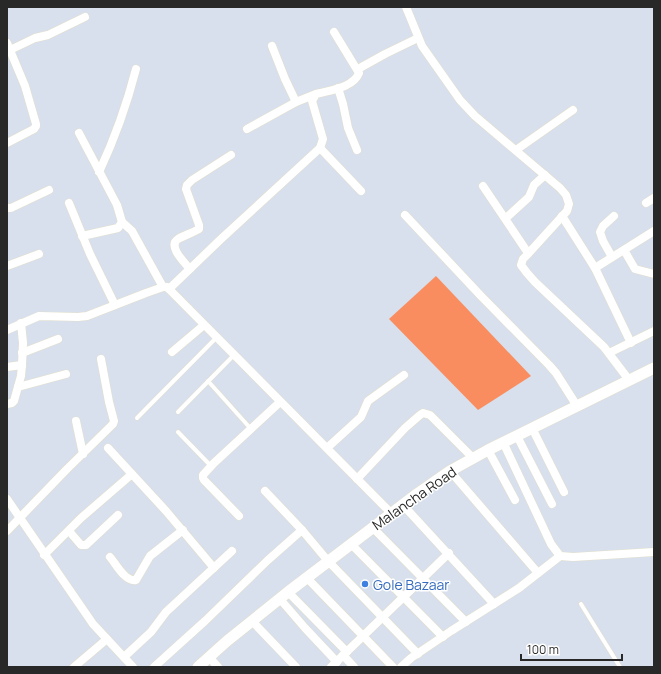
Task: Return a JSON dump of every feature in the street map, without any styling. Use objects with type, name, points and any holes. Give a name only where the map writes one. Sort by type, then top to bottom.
[{"type":"main road","name":"Malancha Road","points":[[198,667],[284,595],[372,527],[450,471],[503,442],[654,368]]},
{"type":"street","points":[[406,7],[422,46],[458,98],[475,116],[564,192],[569,200],[569,207],[528,252],[521,262],[527,273],[609,353],[629,380]]},
{"type":"street","points":[[7,143],[34,129],[36,126],[25,86],[8,47],[35,38],[48,36],[85,17]]},
{"type":"street","points":[[247,128],[296,102],[316,94],[338,88],[358,77],[358,69],[334,32]]},
{"type":"street","points":[[358,69],[418,38]]},
{"type":"street","points":[[272,46],[284,79],[296,102]]},
{"type":"street","points":[[99,172],[127,103],[136,69]]},
{"type":"street","points":[[338,88],[348,128],[357,150]]},
{"type":"street","points":[[7,330],[40,316],[87,316],[166,288],[190,269],[320,148],[323,139],[312,101],[316,94]]},
{"type":"street","points":[[516,150],[573,110]]},
{"type":"street","points":[[79,133],[117,205],[122,222],[132,231],[166,288],[327,448],[391,514]]},
{"type":"street","points":[[320,148],[361,191]]},
{"type":"street","points":[[190,269],[178,254],[174,245],[178,239],[198,228],[199,225],[186,189],[192,180],[231,154]]},
{"type":"street","points":[[506,218],[529,197],[534,185],[545,175]]},
{"type":"street","points":[[483,186],[528,252]]},
{"type":"street","points":[[7,208],[12,208],[48,190]]},
{"type":"street","points":[[646,203],[654,198]]},
{"type":"street","points":[[69,203],[82,236],[115,305]]},
{"type":"street","points":[[405,215],[481,296],[549,365],[556,373],[577,406]]},
{"type":"street","points":[[562,216],[595,268],[631,342]]},
{"type":"street","points":[[612,257],[600,232],[603,226],[614,216]]},
{"type":"street","points":[[82,236],[118,228],[122,222]]},
{"type":"street","points":[[595,268],[654,231]]},
{"type":"street","points":[[624,250],[635,269],[654,274]]},
{"type":"street","points":[[7,266],[39,254]]},
{"type":"street","points":[[7,404],[12,403],[14,400],[22,365],[21,323]]},
{"type":"street","points":[[172,352],[204,325]]},
{"type":"street","points":[[609,353],[654,331]]},
{"type":"street","points":[[22,352],[58,339]]},
{"type":"street","points":[[7,531],[114,424],[101,359]]},
{"type":"street","points":[[7,367],[22,365]]},
{"type":"street","points":[[18,387],[66,374]]},
{"type":"street","points":[[327,448],[361,417],[368,400],[404,375]]},
{"type":"street","points":[[239,516],[203,478],[203,475],[280,402]]},
{"type":"street","points":[[357,479],[405,428],[424,412],[430,415],[473,458]]},
{"type":"street","points":[[76,421],[83,454]]},
{"type":"street","points":[[532,428],[564,492]]},
{"type":"street","points":[[517,436],[552,504]]},
{"type":"street","points":[[503,442],[548,539],[556,552],[567,556],[654,552]]},
{"type":"street","points":[[108,448],[183,530],[214,568]]},
{"type":"street","points":[[488,450],[515,500]]},
{"type":"street","points":[[450,471],[538,574]]},
{"type":"street","points":[[44,554],[132,474]]},
{"type":"street","points":[[265,491],[302,530],[328,562],[418,654]]},
{"type":"street","points":[[7,500],[93,624],[133,667]]},
{"type":"street","points":[[403,504],[494,604]]},
{"type":"street","points":[[69,531],[82,545],[86,545],[118,515]]},
{"type":"street","points":[[372,527],[466,622]]},
{"type":"street","points":[[110,557],[130,580],[136,580],[150,556],[183,530]]},
{"type":"street","points":[[154,667],[302,530]]},
{"type":"street","points":[[351,544],[443,637]]},
{"type":"street","points":[[124,657],[151,632],[166,612],[232,551]]},
{"type":"street","points":[[284,595],[305,628],[334,664],[449,553]]},
{"type":"street","points":[[401,667],[443,637],[567,556]]},
{"type":"street","points":[[307,578],[394,667]]},
{"type":"street","points":[[284,595],[345,654],[354,667]]},
{"type":"street","points":[[252,621],[296,667]]},
{"type":"street","points":[[74,667],[107,639]]},
{"type":"street","points":[[209,657],[218,667]]},
{"type":"lane","points":[[137,418],[216,338]]},
{"type":"lane","points":[[178,412],[234,356]]},
{"type":"lane","points":[[208,381],[251,429]]},
{"type":"lane","points":[[178,432],[211,467]]},
{"type":"lane","points":[[581,604],[620,667]]},
{"type":"shaded area","points":[[436,276],[531,376],[478,410],[389,319]]},
{"type":"place","name":"Gole Bazaar","points":[[365,584]]}]
